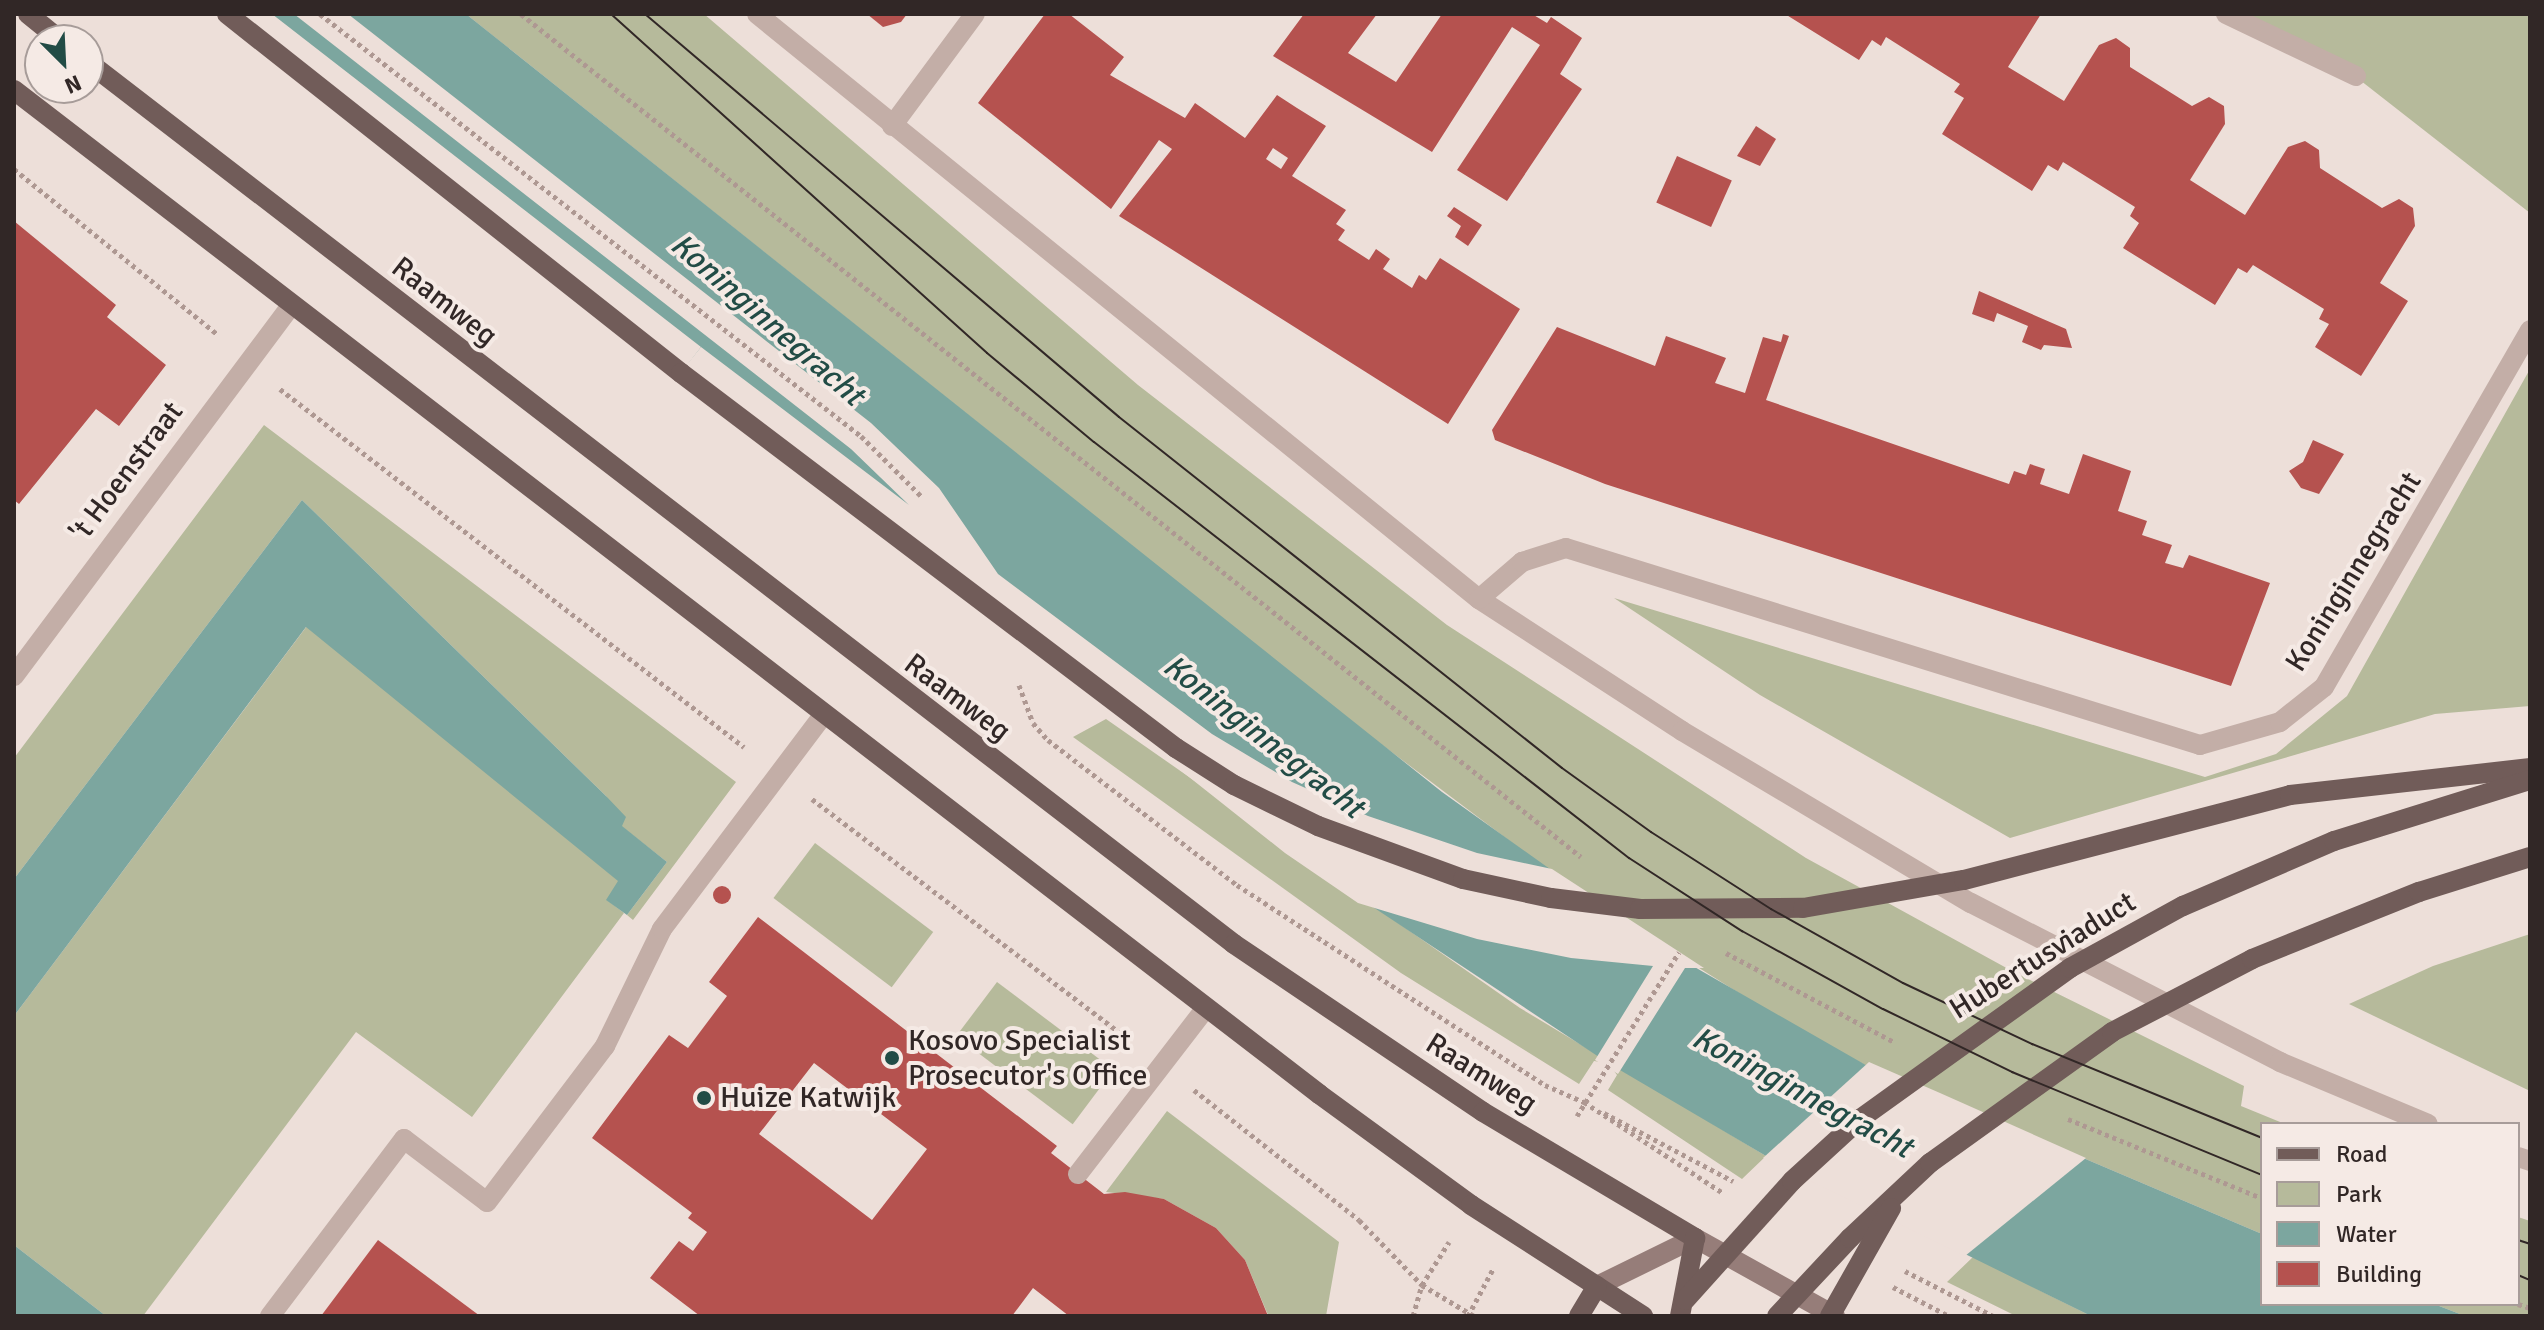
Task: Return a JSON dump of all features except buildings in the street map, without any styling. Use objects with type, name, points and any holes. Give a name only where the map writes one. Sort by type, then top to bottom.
[{"type":"main road","points":[[227,14],[681,373],[1176,748],[1318,826],[1413,863],[1551,898],[1725,912],[1879,898],[2047,859],[2290,795],[2530,768]]},
{"type":"main road","name":"Raamweg","points":[[104,74],[1234,944],[1470,1104],[1832,1316]]},
{"type":"main road","points":[[14,90],[1206,1008],[1471,1205],[1643,1316]]},
{"type":"main road","name":"Hubertusviaduct","points":[[1672,1316],[1792,1181],[1860,1119],[2012,1005],[2162,916],[2368,828],[2530,780]]},
{"type":"main road","points":[[1777,1316],[1903,1187],[1988,1117],[2112,1032],[2252,959],[2419,892],[2530,857]]},
{"type":"main road","points":[[1832,1316],[1903,1187]]},
{"type":"main road","points":[[1579,1316],[1597,1286],[1695,1238]]},
{"type":"main road","points":[[1680,1316],[1695,1238]]},
{"type":"street","points":[[757,14],[1479,599],[1682,731],[1971,903],[2280,1062],[2423,1122]]},
{"type":"street","points":[[892,126],[975,14]]},
{"type":"street","points":[[2226,14],[2356,76]]},
{"type":"street","name":"'t Hoenstraat","points":[[14,676],[291,306]]},
{"type":"street","name":"Koninginnegracht","points":[[1479,599],[1522,562],[1566,548],[2200,745],[2280,722],[2324,687],[2530,330]]},
{"type":"street","points":[[270,1316],[404,1139],[487,1202],[605,1046],[662,929],[823,715]]},
{"type":"street","points":[[1078,1174],[1206,1008]]},
{"type":"path","points":[[320,14],[861,436],[933,511]]},
{"type":"path","points":[[521,14],[1591,864]]},
{"type":"path","points":[[14,169],[248,360],[299,406],[1161,1065],[1359,1220],[1422,1285],[1471,1315]]},
{"type":"path","name":"Raamweg","points":[[1016,676],[1033,723],[1048,740],[1237,885],[1545,1085]]},
{"type":"path","points":[[1605,1069],[1678,953]]},
{"type":"path","points":[[1413,1316],[1422,1285]]},
{"type":"green space","points":[[466,14],[704,14],[1138,385],[1447,625],[1806,858],[2012,971],[2244,1086],[2241,1106],[2280,1122],[2260,1122],[2260,1233],[1871,1068],[1804,1034],[1572,888],[1365,732]]},
{"type":"green space","points":[[2226,14],[2530,14],[2530,213],[2356,77]]},
{"type":"green space","points":[[2530,369],[2530,706],[2435,714],[2010,838],[1760,695],[1614,598],[2205,777],[2276,754],[2347,696]]},
{"type":"green space","points":[[264,425],[736,782],[633,920],[627,915],[667,862],[621,826],[606,796],[302,500],[14,879],[14,758]]},
{"type":"green space","points":[[307,626],[619,881],[607,900],[624,913],[472,1117],[356,1032],[143,1316],[106,1316],[14,1245],[14,1016]]},
{"type":"green space","points":[[1106,719],[1520,1008],[1766,1156],[1742,1179],[1608,1090],[1617,1075],[1608,1063],[1594,1061],[1579,1084],[1401,973],[1073,737]]},
{"type":"green space","points":[[815,843],[933,932],[892,987],[773,898]]},
{"type":"green space","points":[[2530,934],[2530,1091],[2349,1004],[2433,966]]},
{"type":"green space","points":[[997,982],[1114,1070],[1073,1124],[956,1036]]},
{"type":"green space","points":[[1167,1111],[1339,1242],[1326,1316],[1268,1315],[1245,1260],[1216,1228],[1164,1199],[1106,1192]]},
{"type":"green space","points":[[2520,1218],[2530,1221],[2530,1316],[2465,1316],[2439,1306],[2520,1306]]},
{"type":"green space","points":[[1974,1256],[2091,1316],[2016,1316],[1947,1282]]},
{"type":"water","points":[[272,14],[466,14],[1442,792],[1658,946],[1871,1068],[2260,1233],[2260,1306],[2439,1306],[2465,1316],[2091,1316],[1766,1156],[1608,1063],[1287,850],[681,373],[701,347]]},
{"type":"water","points":[[302,500],[606,796],[626,817],[622,826],[667,862],[627,915],[606,900],[618,881],[306,627],[14,1016],[14,879]]},
{"type":"water","points":[[14,1245],[106,1316],[14,1316]]},
{"type":"pier","points":[[294,14],[348,14],[871,423],[939,488],[998,574],[1212,734],[1292,782],[1368,816],[1477,853],[1552,869],[1704,968],[1685,968],[1618,1074],[1595,1060],[1653,966],[1571,958],[1477,939],[1358,903],[1285,853],[1011,636],[673,382],[701,347],[909,505],[851,449]]},
{"type":"pier","points":[[1869,1062],[2086,1158],[1965,1256],[1763,1158]]},
{"type":"tram line","points":[[611,14],[987,353],[1094,442],[1629,858],[1742,931],[1883,1009],[2012,1072],[2260,1174]]},
{"type":"tram line","points":[[645,14],[1119,417],[1562,768],[1651,832],[1771,909],[1903,983],[2032,1044],[2260,1137]]},
{"type":"tram line","points":[[2520,1241],[2530,1244]]},
{"type":"tram line","points":[[2520,1276],[2530,1280]]},
{"type":"place","name":"Kosovo Specialist Prosecutor's Office","points":[[892,1058]]},
{"type":"place","name":"Huize Katwijk","points":[[704,1098]]}]
